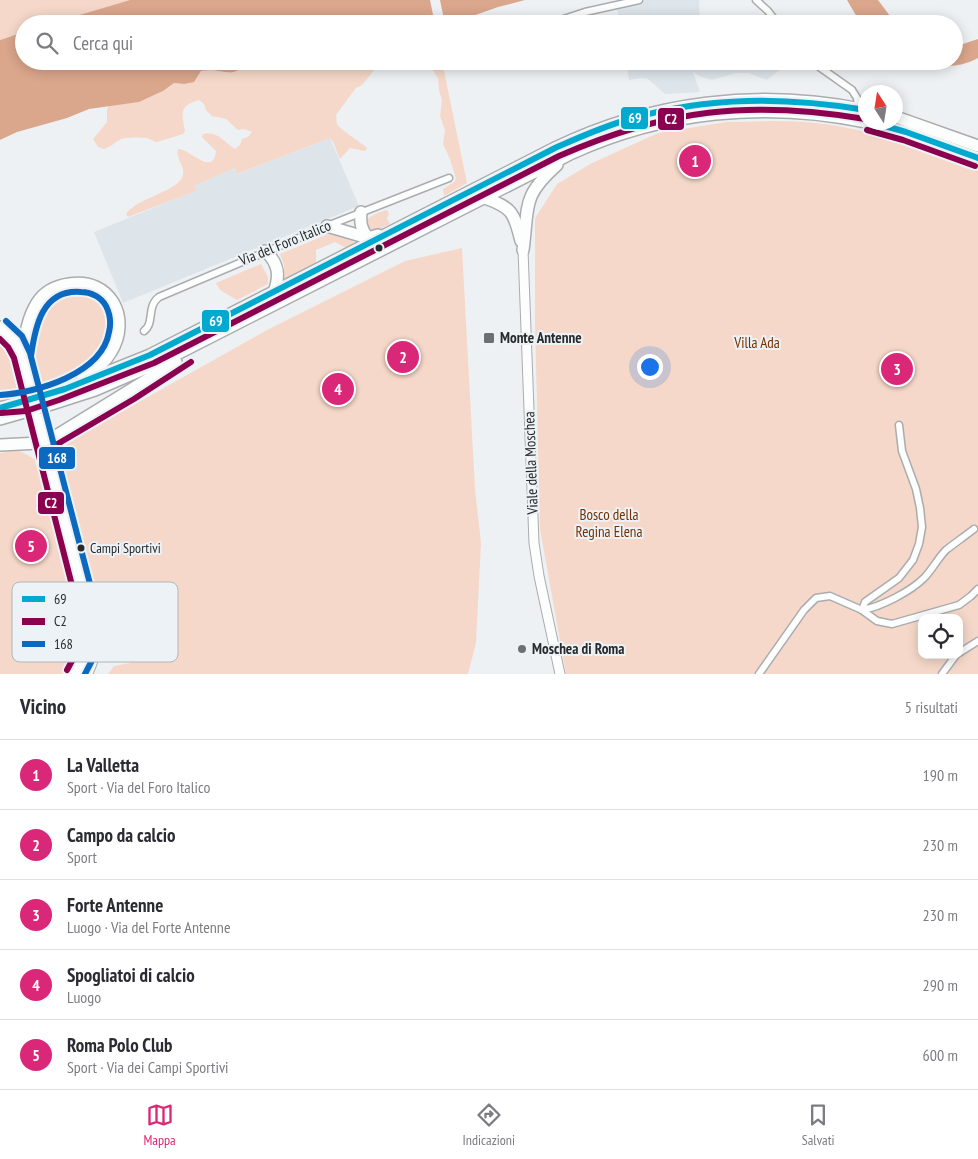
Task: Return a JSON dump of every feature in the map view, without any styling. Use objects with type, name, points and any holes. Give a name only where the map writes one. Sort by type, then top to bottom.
[{"type":"highway","points":[[0,406],[24,402],[65,390],[150,355],[569,142],[604,127],[658,111],[720,101],[751,99],[813,102],[858,108]]},
{"type":"highway","points":[[0,419],[113,383],[166,360],[570,154],[602,140],[685,117],[716,113],[754,111],[801,112],[858,121]]},
{"type":"highway","points":[[903,119],[978,146]]},
{"type":"highway","points":[[898,130],[978,158]]},
{"type":"highway","points":[[523,250],[526,212],[532,194],[546,176],[570,154]]},
{"type":"highway","points":[[485,198],[505,206],[512,214],[517,223],[523,250]]},
{"type":"highway","points":[[361,212],[360,223],[363,232],[368,238]]},
{"type":"highway","points":[[327,226],[368,238],[405,226]]},
{"type":"highway","points":[[265,252],[273,258],[276,265],[277,278],[274,292]]},
{"type":"highway","points":[[22,355],[31,315],[36,304],[46,293],[60,285],[75,283],[94,286],[106,293],[115,304],[119,317],[119,330],[114,346],[107,359],[100,366],[65,390]]},
{"type":"highway","points":[[0,327],[15,342],[22,355]]},
{"type":"highway","points":[[0,445],[45,441],[154,377],[208,340]]},
{"type":"main road","points":[[22,355],[31,391]]},
{"type":"main road","points":[[38,418],[80,582]]},
{"type":"main road","points":[[75,674],[81,662]]},
{"type":"main road","points":[[86,674],[91,662]]},
{"type":"street","points":[[576,15],[638,0]]},
{"type":"street","points":[[756,0],[771,15]]},
{"type":"street","points":[[824,70],[852,90],[858,100]]},
{"type":"street","name":"Via del Foro Italico","points":[[144,331],[148,326],[152,305],[159,297],[361,212],[449,178]]},
{"type":"street","name":"Viale della Moschea","points":[[523,250],[534,543],[539,576],[560,674]]},
{"type":"street","points":[[862,610],[865,602],[899,578],[914,560],[919,544],[922,527],[920,508],[916,489],[902,451],[899,425]]},
{"type":"street","points":[[862,610],[873,608],[903,593],[922,580],[936,565],[944,552],[974,529]]},
{"type":"street","points":[[758,674],[804,610],[816,598],[830,596],[862,610],[877,622],[892,624],[959,605],[978,588]]},
{"type":"street","points":[[963,650],[978,641]]},
{"type":"street","points":[[942,674],[953,659]]},
{"type":"shaded area","points":[[130,0],[525,0],[475,15],[79,15]]},
{"type":"shaded area","points":[[644,0],[699,0],[700,15],[618,15],[617,8]]},
{"type":"shaded area","points":[[847,0],[878,0],[889,15],[856,15]]},
{"type":"shaded area","points":[[15,35],[15,70],[209,70],[201,71],[194,82],[174,83],[163,91],[139,102],[89,109],[67,118],[17,132],[0,140],[0,40]]},
{"type":"shaded area","points":[[978,39],[978,58],[963,64],[963,44]]},
{"type":"shaded area","points":[[209,70],[238,70],[232,72]]},
{"type":"shaded area","points":[[627,70],[780,70],[767,80],[748,73],[736,73],[712,80],[693,72],[700,92],[665,94],[648,79],[629,80]]},
{"type":"shaded area","points":[[330,138],[359,206],[123,303],[94,232],[195,191],[194,186],[235,168],[238,174]]},
{"type":"green space","points":[[0,0],[130,0],[79,15],[15,15],[15,35],[0,40]]},
{"type":"green space","points":[[374,70],[362,85],[356,88],[336,115],[339,126],[367,148],[365,151],[350,148],[340,159],[330,138],[237,174],[235,168],[194,186],[196,191],[128,217],[126,214],[131,208],[180,181],[183,175],[183,168],[177,152],[178,149],[200,160],[210,162],[214,159],[216,151],[202,137],[203,134],[217,135],[235,149],[240,145],[242,139],[248,137],[252,132],[244,129],[238,130],[226,119],[212,116],[199,100],[192,102],[183,111],[185,131],[183,134],[157,142],[144,138],[124,138],[104,149],[98,147],[93,139],[107,122],[107,109],[109,106],[139,102],[163,91],[174,83],[184,84],[197,76],[201,71]]},
{"type":"green space","points":[[444,70],[467,183],[444,196],[443,189],[456,179],[443,144],[445,130],[440,116],[442,100],[438,78],[433,71]]},
{"type":"green space","name":"Villa Ada","points":[[785,121],[827,124],[871,133],[978,170],[978,674],[566,674],[540,529],[535,322],[535,218],[557,184],[592,163],[658,133],[727,122]]},
{"type":"green space","points":[[387,210],[389,214],[387,219],[390,224],[376,230],[368,229],[365,222],[369,217]]},
{"type":"green space","points":[[333,232],[350,237],[355,244],[346,248],[335,242],[316,250],[316,263],[284,279],[284,265],[280,254]]},
{"type":"green space","points":[[462,248],[475,489],[481,543],[476,643],[468,674],[108,674],[114,666],[130,662],[178,662],[178,582],[91,582],[57,448],[267,330],[405,261]]},
{"type":"green space","points":[[261,264],[268,277],[268,284],[237,300],[220,290],[216,283]]},
{"type":"green space","points":[[71,290],[90,292],[105,304],[112,320],[111,339],[103,356],[91,367],[75,376],[42,388],[29,348],[36,321],[50,300],[62,292]]},
{"type":"green space","points":[[0,332],[13,353],[24,395],[11,400],[0,401]]},
{"type":"green space","points":[[18,450],[36,460],[41,469],[71,582],[12,582],[12,662],[70,662],[62,674],[0,674],[0,453]]},
{"type":"pier","points":[[430,0],[440,0],[443,15],[433,15]]},
{"type":"transit line","name":"69","points":[[0,408],[65,389],[150,355],[555,148],[611,125],[660,111],[689,106],[747,101],[806,103],[858,109]]},
{"type":"transit line","name":"C2","points":[[1,413],[26,411],[154,363],[559,156],[598,140],[672,119],[709,113],[745,110],[783,110],[858,118]]},
{"type":"transit line","name":"C2","points":[[867,130],[903,140],[975,166]]},
{"type":"transit line","name":"69","points":[[899,130],[978,158]]},
{"type":"transit line","name":"168","points":[[0,395],[48,385],[81,370],[94,359],[104,347],[110,329],[109,316],[104,303],[92,294],[85,292],[68,293],[57,297],[49,303],[38,322],[31,356]]},
{"type":"transit line","name":"168","points":[[6,321],[22,336],[30,353],[90,582]]},
{"type":"transit line","name":"C2","points":[[0,339],[8,347],[14,358],[71,582]]},
{"type":"transit line","name":"C2","points":[[49,449],[134,399],[191,362]]},
{"type":"transit line","name":"C2","points":[[67,670],[71,662]]},
{"type":"transit line","name":"168","points":[[85,674],[91,662]]},
{"type":"place","name":"La Valletta","points":[[695,161]]},
{"type":"place","name":"Monte Antenne","points":[[489,338]]},
{"type":"place","name":"Campo da calcio","points":[[403,357]]},
{"type":"place","name":"Forte Antenne","points":[[897,369]]},
{"type":"place","name":"Spogliatoi di calcio","points":[[338,389]]},
{"type":"place","name":"Roma Polo Club","points":[[31,546]]},
{"type":"place","name":"Campi Sportivi","points":[[81,548]]},
{"type":"place","name":"Moschea di Roma","points":[[522,649]]},
{"type":"park label","name":"Bosco della Regina Elena","points":[[609,524]]}]
